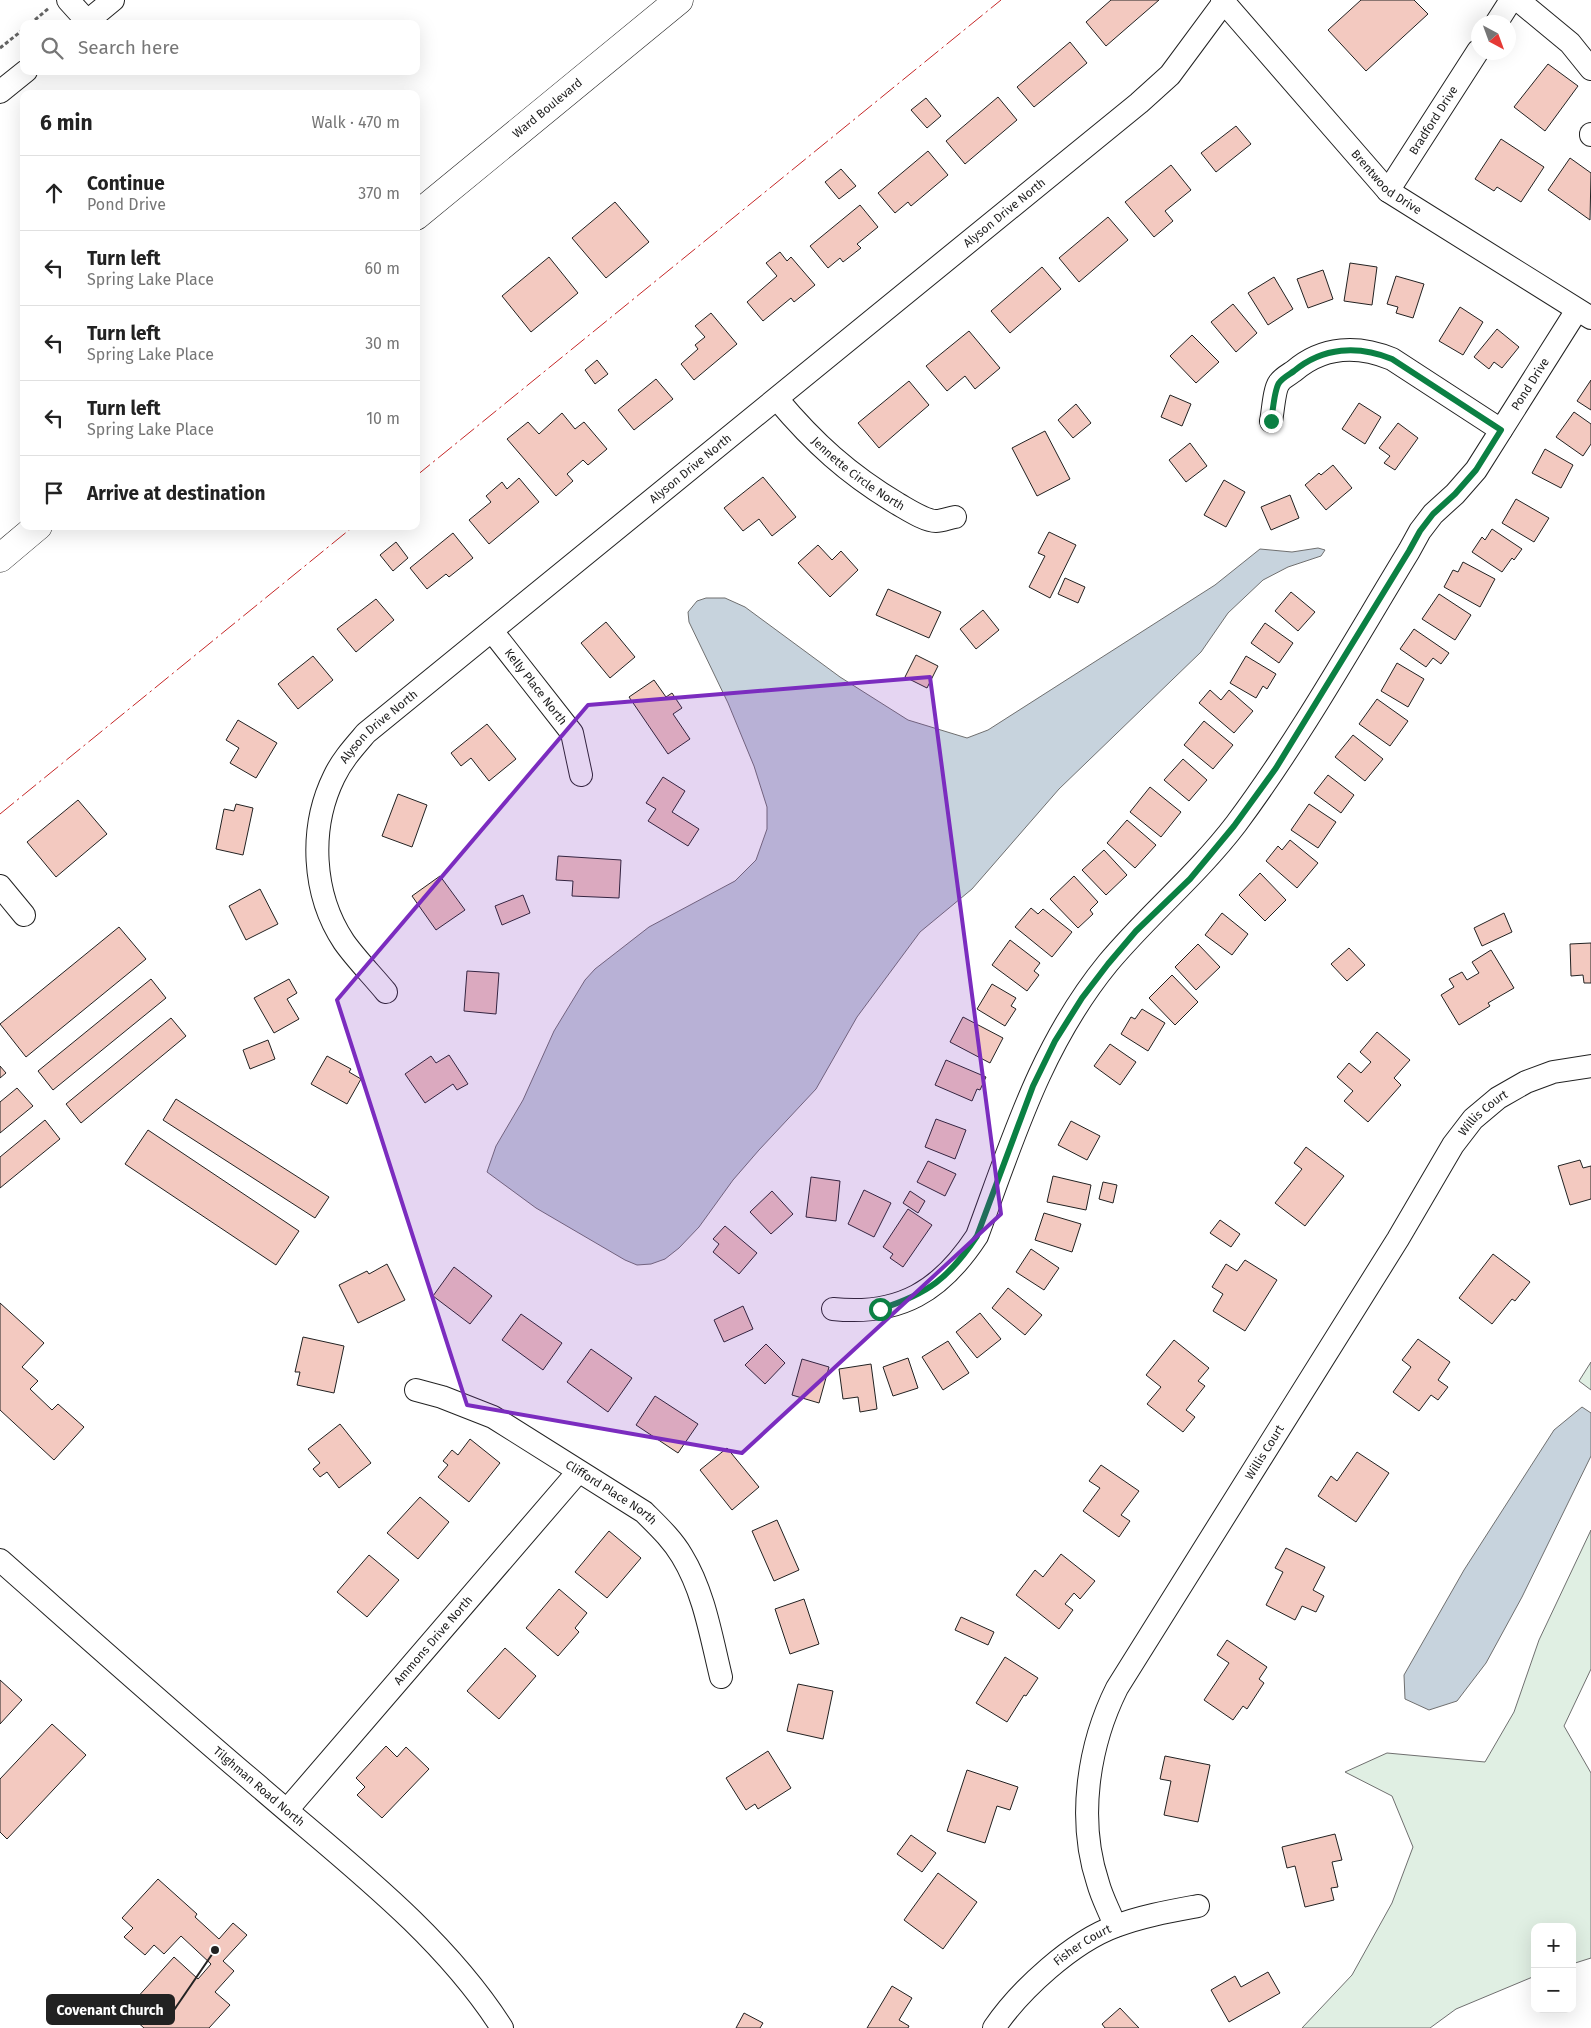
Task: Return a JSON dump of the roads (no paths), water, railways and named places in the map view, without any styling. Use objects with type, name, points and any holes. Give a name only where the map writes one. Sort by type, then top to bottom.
[{"type":"main road","name":"Ward Boulevard","points":[[420,213],[679,0]]},
{"type":"main road","points":[[0,558],[33,530]]},
{"type":"street","points":[[87,20],[112,0]]},
{"type":"street","points":[[1501,15],[1511,0]]},
{"type":"street","points":[[1518,0],[1570,43],[1591,69]]},
{"type":"street","name":"Brentwood Drive","points":[[1223,1],[1388,191],[1584,314]]},
{"type":"street","name":"Alyson Drive North","points":[[386,992],[344,942],[331,916],[321,885],[317,853],[318,828],[334,777],[350,752],[366,733],[1139,104],[1170,75],[1223,1]]},
{"type":"street","points":[[59,4],[82,20]]},
{"type":"street","name":"Bradford Drive","points":[[1388,191],[1472,60]]},
{"type":"street","points":[[0,92],[21,75]]},
{"type":"street","name":"Pond Drive","points":[[833,1309],[858,1312],[907,1301],[930,1289],[964,1257],[977,1236],[1033,1086],[1055,1041],[1082,998],[1125,944],[1190,879],[1234,826],[1276,768],[1420,531],[1433,514],[1455,494],[1476,470],[1501,430],[1584,314]]},
{"type":"street","points":[[1271,421],[1279,383],[1291,373],[1316,356],[1337,350],[1358,349],[1376,352],[1392,359],[1501,430]]},
{"type":"street","name":"Jennette Circle North","points":[[777,398],[804,432],[838,464],[873,490],[912,512],[935,521],[955,517]]},
{"type":"street","name":"Kelly Place North","points":[[492,631],[572,733],[581,776]]},
{"type":"street","points":[[0,886],[24,915]]},
{"type":"street","name":"Willis Court","points":[[1116,1926],[1097,1882],[1090,1851],[1087,1811],[1090,1776],[1097,1740],[1110,1703],[1118,1688],[1393,1247],[1453,1145],[1480,1114],[1498,1098],[1526,1082],[1553,1072],[1591,1066]]},
{"type":"street","name":"Clifford Place North","points":[[416,1390],[449,1400],[493,1418],[644,1512],[664,1532],[682,1555],[697,1584],[721,1677]]},
{"type":"street","name":"Ammons Drive North","points":[[287,1810],[578,1472]]},
{"type":"street","name":"Tilghman Road North","points":[[0,1560],[362,1874],[433,1942],[477,1992],[502,2028]]},
{"type":"street","name":"Fisher Court","points":[[994,2028],[1024,1991],[1056,1962],[1086,1942],[1116,1926],[1198,1906]]},
{"type":"place","name":"Covenant Church","points":[[215,1950]]}]
